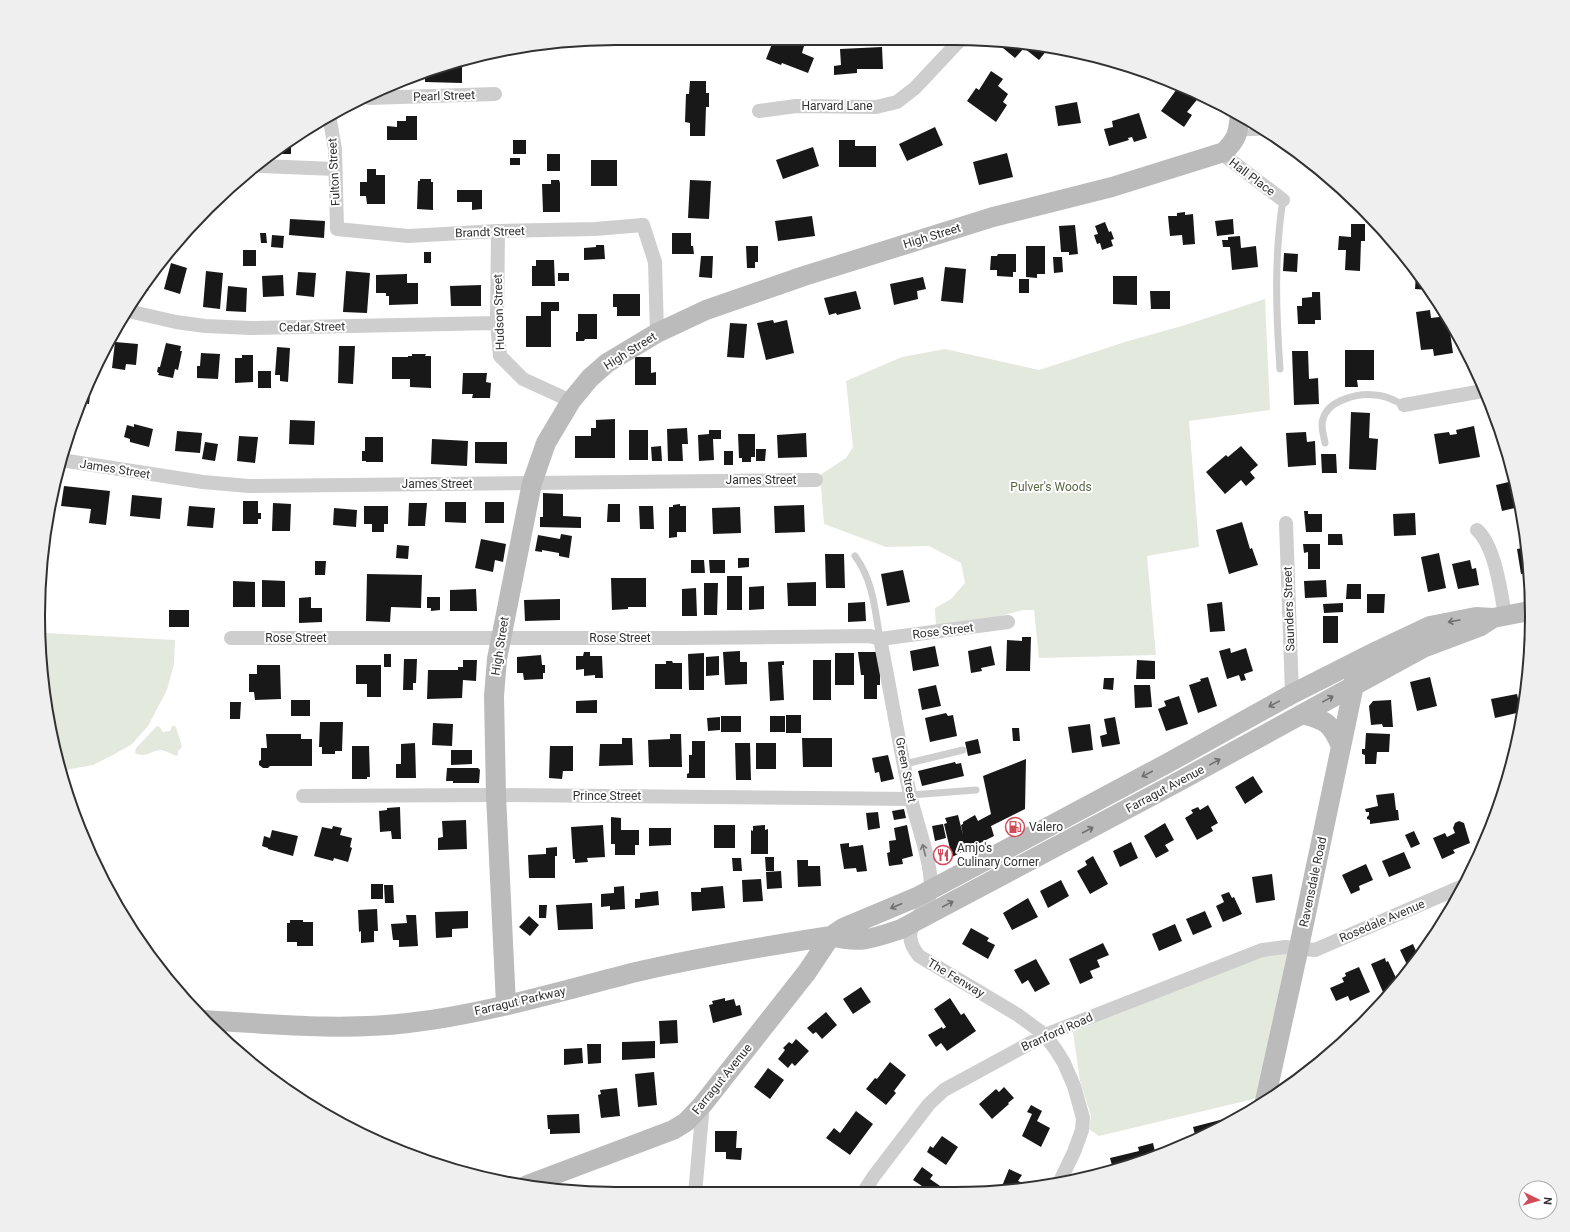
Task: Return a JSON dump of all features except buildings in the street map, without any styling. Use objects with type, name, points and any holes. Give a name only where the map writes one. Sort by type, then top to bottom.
[{"type":"main road","name":"High Street","points":[[506,1005],[496,796],[494,696],[497,659],[532,483],[546,442],[571,400],[590,378],[608,363],[657,333],[706,310],[804,276],[993,217],[1112,187],[1224,152],[1233,142],[1239,123]]},
{"type":"main road","name":"Farragut Avenue","points":[[537,1181],[610,1155],[672,1130],[686,1122],[703,1104],[807,972],[832,936],[843,928],[929,894],[1011,846],[1057,823],[1292,694],[1430,626],[1476,617],[1499,617],[1525,611]]},
{"type":"main road","name":"Farragut Avenue","points":[[832,936],[848,940],[868,940],[901,929],[1176,783],[1423,648],[1479,627],[1499,617]]},
{"type":"main road","name":"Ravensdale Road","points":[[1267,1094],[1299,948],[1354,685],[1355,662]]},
{"type":"main road","points":[[1302,714],[1318,718],[1328,723],[1334,731],[1341,746]]},
{"type":"main road","points":[[1166,764],[1176,783]]},
{"type":"main road","points":[[1057,823],[1066,841]]},
{"type":"main road","points":[[1011,846],[1021,865]]},
{"type":"main road","name":"Farragut Parkway","points":[[213,1021],[306,1026],[355,1027],[432,1020],[506,1005],[663,966],[734,952],[832,936]]},
{"type":"street","name":"Harvard Lane","points":[[759,111],[796,106],[876,107],[897,102],[916,88],[955,45]]},
{"type":"street","name":"Pearl Street","points":[[376,98],[495,94]]},
{"type":"street","name":"Fulton Street","points":[[330,121],[335,150],[337,229]]},
{"type":"street","name":"Hall Place","points":[[1221,153],[1283,200]]},
{"type":"street","points":[[264,166],[336,168]]},
{"type":"street","name":"Brandt Street","points":[[337,229],[408,236],[498,231],[594,229],[643,225],[655,262],[657,333]]},
{"type":"street","name":"Hudson Street","points":[[498,231],[497,323],[500,356],[508,366],[523,378],[571,400]]},
{"type":"street","name":"Cedar Street","points":[[133,312],[176,322],[205,326],[251,328],[497,323]]},
{"type":"street","points":[[1404,405],[1479,392]]},
{"type":"street","name":"James Street","points":[[66,461],[184,480],[249,486],[816,480]]},
{"type":"street","name":"Saunders Street","points":[[1286,523],[1292,694]]},
{"type":"street","points":[[1477,530],[1483,535],[1498,578],[1499,617]]},
{"type":"street","name":"Rose Street","points":[[231,638],[870,636],[880,639],[1008,622]]},
{"type":"street","name":"Green Street","points":[[880,639],[911,797],[928,863],[929,894]]},
{"type":"street","name":"Prince Street","points":[[303,796],[911,797]]},
{"type":"street","name":"Rosedale Avenue","points":[[1299,948],[1315,950],[1456,889]]},
{"type":"street","name":"The Fenway","points":[[929,894],[914,922],[911,933],[911,943],[919,956],[1018,1015],[1045,1035],[1064,1063],[1074,1086],[1083,1118],[1082,1130],[1074,1152],[1062,1176]]},
{"type":"street","name":"Branford Road","points":[[867,1187],[929,1104],[944,1090],[1045,1035],[1262,950],[1286,947],[1299,948]]},
{"type":"street","points":[[696,1187],[703,1104]]},
{"type":"lane","points":[[1280,369],[1277,332],[1277,271],[1279,225],[1283,200]]},
{"type":"lane","points":[[1325,443],[1322,426],[1323,418],[1330,407],[1336,402],[1354,397],[1375,395],[1387,397],[1404,405]]},
{"type":"lane","points":[[855,556],[866,574],[874,603],[880,639]]},
{"type":"lane","points":[[905,764],[963,750]]},
{"type":"lane","points":[[911,797],[976,790]]},
{"type":"green space","name":"Pulver's Woods","points":[[1265,299],[1270,410],[1189,421],[1199,547],[1147,556],[1156,655],[1039,658],[1034,610],[1023,610],[979,622],[936,627],[935,608],[951,599],[965,583],[961,563],[929,546],[886,547],[824,524],[820,475],[846,458],[853,447],[846,381],[902,357],[945,349],[1039,370]]},
{"type":"green space","points":[[45,634],[175,640],[174,664],[167,690],[148,726],[132,744],[93,765],[66,770],[50,691]]},
{"type":"green space","points":[[157,726],[160,727],[163,732],[170,731],[172,726],[175,726],[182,747],[178,751],[178,756],[162,750],[143,755],[135,753],[136,748]]},
{"type":"green space","points":[[1285,947],[1299,947],[1266,1094],[1262,1097],[1099,1136],[1089,1129],[1091,1116],[1080,1081],[1073,1032]]},
{"type":"place","name":"Valero","points":[[1015,827]]},
{"type":"place","name":"Amjo's Culinary Corner","points":[[943,855]]}]
